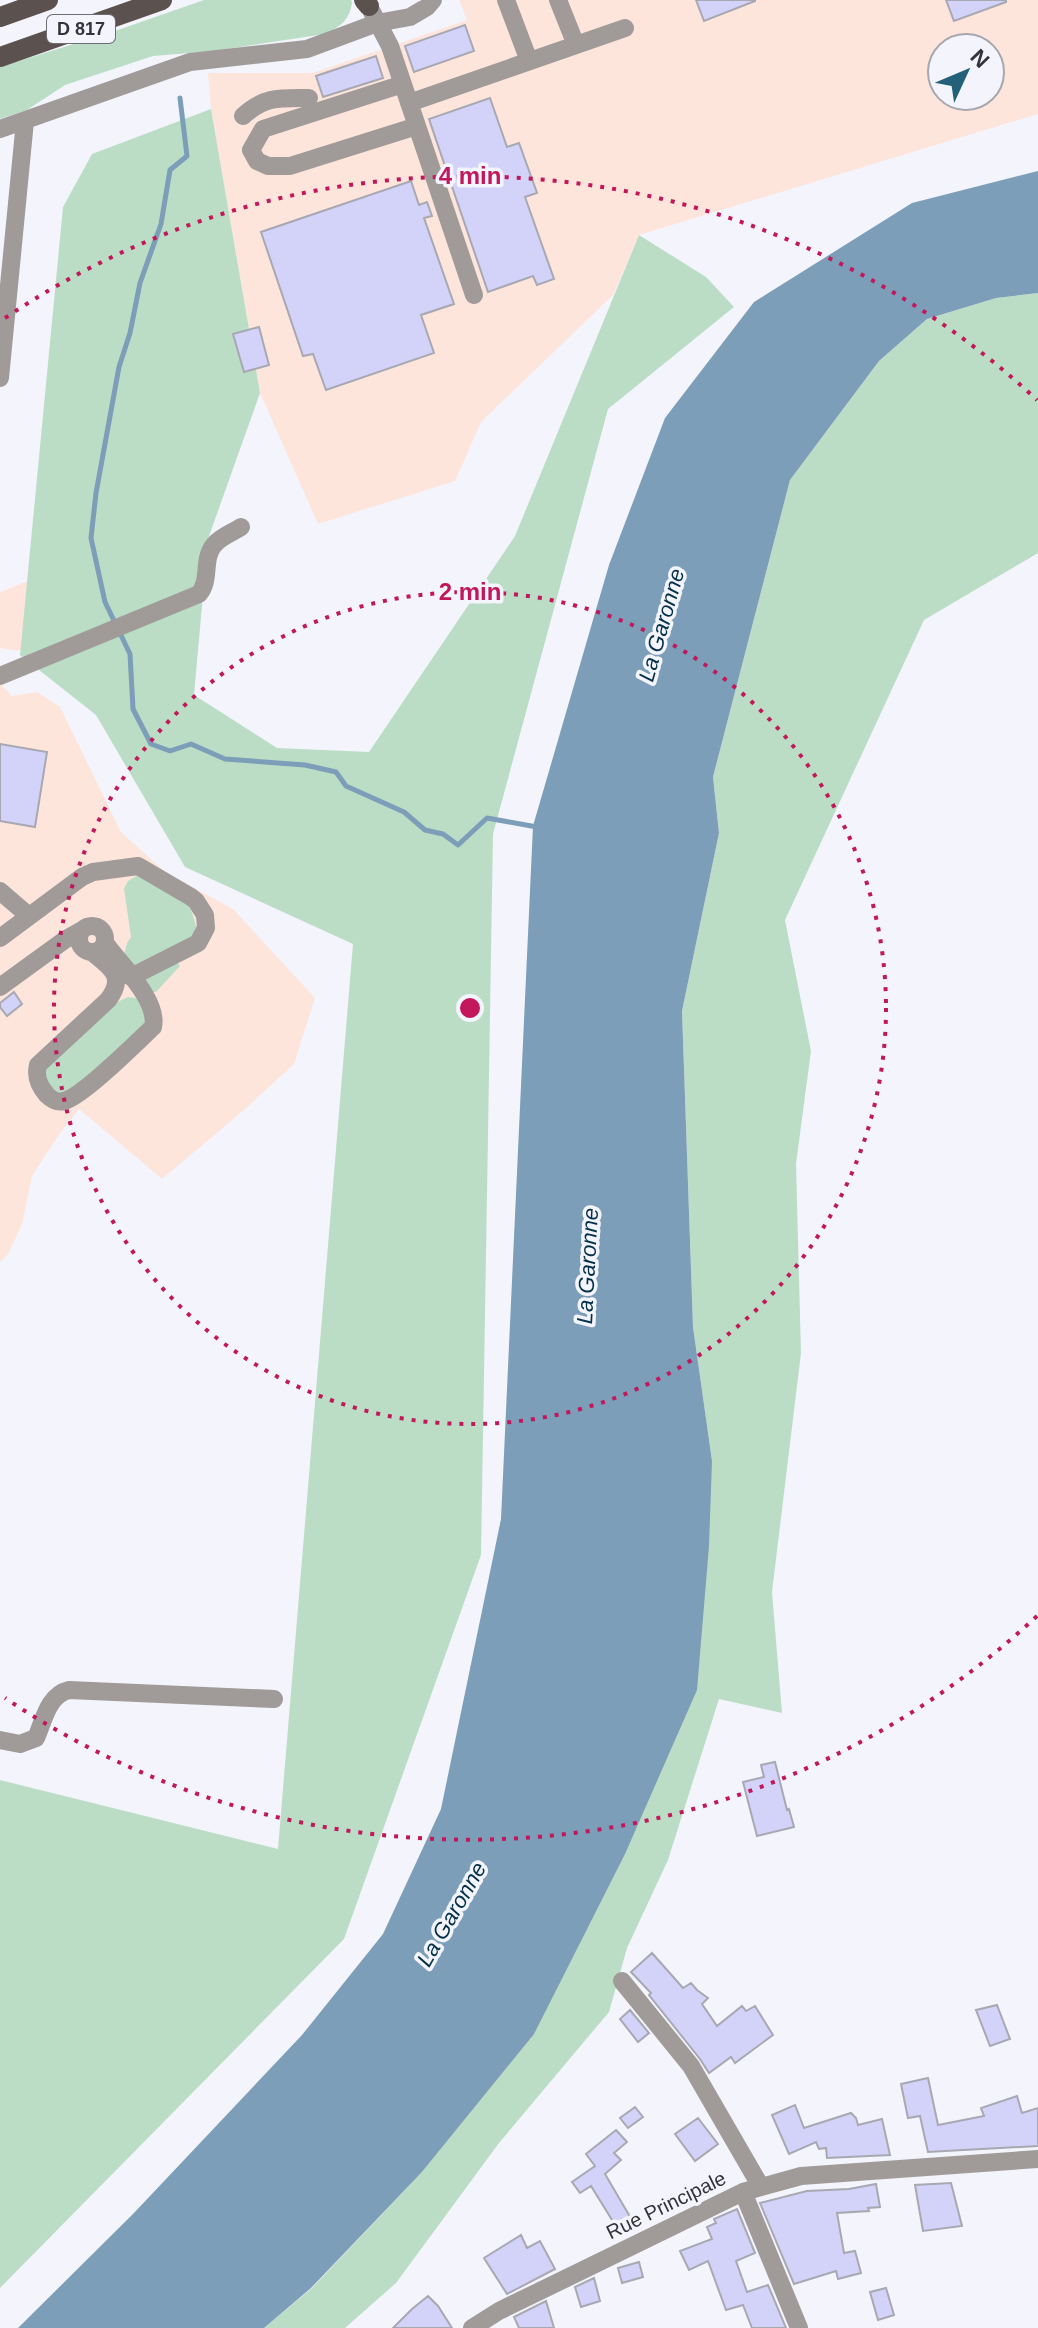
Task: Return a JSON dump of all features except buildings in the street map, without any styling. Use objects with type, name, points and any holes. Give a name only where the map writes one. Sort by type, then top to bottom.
[{"type":"main road","name":"D 817","points":[[0,17],[48,0]]},
{"type":"main road","name":"D 817","points":[[0,57],[162,0]]},
{"type":"street","points":[[0,129],[190,62],[307,49],[370,7],[410,17],[433,0]]},
{"type":"street","points":[[506,0],[529,61]]},
{"type":"street","points":[[558,0],[576,45]]},
{"type":"street","points":[[370,7],[390,46],[474,295]]},
{"type":"street","points":[[409,103],[625,28]]},
{"type":"street","points":[[403,84],[263,129],[251,150],[257,161],[268,166],[290,166],[417,126]]},
{"type":"street","points":[[281,98],[290,120]]},
{"type":"street","points":[[243,116],[257,103],[281,98],[309,98]]},
{"type":"street","points":[[0,378],[25,121]]},
{"type":"street","points":[[0,676],[199,594],[205,587],[212,546],[241,527]]},
{"type":"street","points":[[0,938],[82,877],[93,872],[138,866],[196,901],[207,923],[198,943],[131,977]]},
{"type":"street","points":[[0,891],[29,916]]},
{"type":"street","points":[[90,943],[131,977],[154,1014],[153,1027],[79,1094],[63,1102],[51,1099],[40,1086],[38,1065],[116,989],[116,977],[90,943]]},
{"type":"street","points":[[0,987],[49,953],[90,943]]},
{"type":"street","points":[[0,1740],[20,1744],[36,1738],[55,1697],[69,1690],[274,1699]]},
{"type":"street","points":[[622,1981],[691,2066],[752,2190],[799,2328]]},
{"type":"street","name":"Rue Principale","points":[[472,2328],[499,2311],[752,2190],[801,2176],[1038,2159]]},
{"type":"shaded area","points":[[459,0],[1038,0],[1038,114],[639,235],[613,295],[481,422],[455,481],[318,524],[260,393],[211,109],[208,73],[313,73],[467,20]]},
{"type":"shaded area","points":[[41,576],[64,630],[18,651],[0,648],[0,592]]},
{"type":"shaded area","points":[[0,683],[12,696],[37,692],[60,707],[121,832],[165,872],[233,909],[315,998],[294,1064],[162,1179],[79,1109],[32,1176],[22,1224],[8,1254],[0,1262]]},
{"type":"green space","points":[[204,0],[352,2],[343,22],[325,34],[214,51],[153,56],[65,85],[27,110],[0,119],[0,67]]},
{"type":"green space","points":[[211,109],[260,393],[208,539],[194,695],[277,748],[369,752],[515,536],[639,235],[706,277],[734,307],[608,409],[493,834],[481,1555],[344,1939],[0,2288],[0,1780],[278,1849],[353,944],[185,867],[96,715],[20,655],[63,207],[92,154]]},
{"type":"green space","points":[[1038,293],[1038,553],[924,620],[785,920],[811,1051],[796,1164],[801,1353],[772,1592],[782,1713],[719,1699],[668,1860],[627,1948],[609,2012],[499,2143],[396,2283],[345,2328],[264,2328],[312,2288],[421,2173],[712,1461],[693,1327],[682,1011],[719,833],[713,777],[790,480],[879,361],[927,319],[996,298]]},
{"type":"green space","points":[[138,875],[186,903],[197,929],[193,937],[133,967],[124,955],[131,937],[124,889],[128,881]]},
{"type":"green space","points":[[177,962],[180,966],[156,992],[151,992],[142,979]]},
{"type":"green space","points":[[128,997],[137,998],[146,1011],[144,1027],[73,1091],[57,1094],[44,1084],[44,1068],[113,1004]]},
{"type":"water","name":"La Garonne","points":[[1038,171],[1038,293],[996,298],[927,319],[879,361],[790,480],[713,777],[719,833],[682,1011],[693,1327],[712,1461],[709,1546],[697,1690],[625,1854],[534,2034],[421,2173],[311,2288],[264,2328],[18,2328],[133,2214],[302,2035],[383,1934],[441,1809],[501,1519],[533,826],[609,565],[665,418],[754,302],[912,203]]},
{"type":"waterway","points":[[180,98],[187,156],[170,170],[161,224],[140,283],[130,333],[119,367],[91,538],[105,602],[130,654],[133,709],[151,744],[170,751],[191,744],[225,759],[305,765],[336,772],[346,786],[404,812],[425,830],[443,834],[458,845],[487,818],[537,827]]}]
